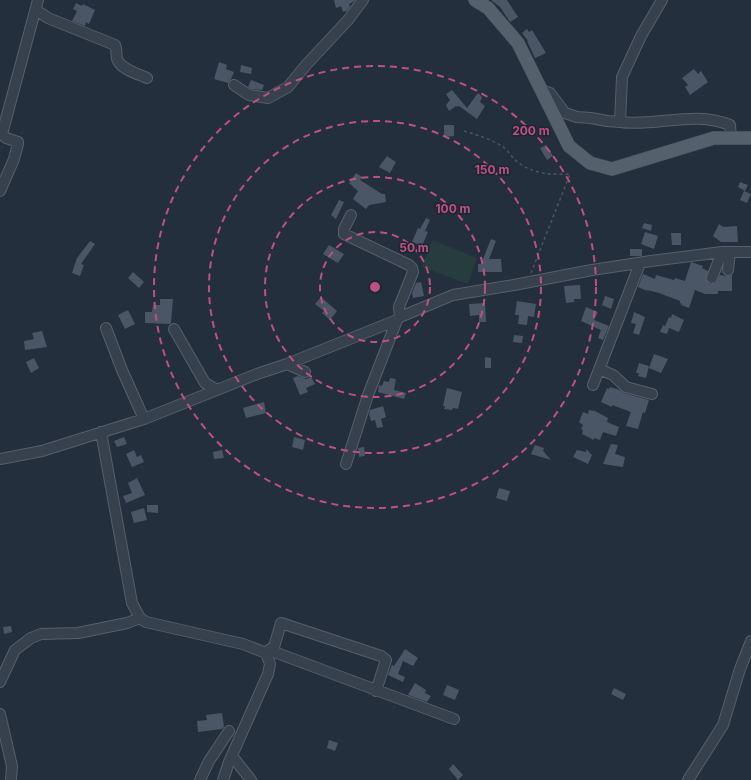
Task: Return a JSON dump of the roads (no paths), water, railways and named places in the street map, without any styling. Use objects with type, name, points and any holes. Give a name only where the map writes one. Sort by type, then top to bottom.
[{"type":"main road","points":[[476,0],[488,8],[518,43],[569,146],[590,163],[612,169],[714,138],[751,138]]},
{"type":"street","points":[[234,85],[249,95],[268,98],[288,87],[306,65],[348,20],[363,0]]},
{"type":"street","points":[[620,122],[622,77],[641,36],[662,0]]},
{"type":"street","points":[[37,5],[48,18],[115,45],[117,49],[118,62],[124,68],[147,78]]},
{"type":"street","points":[[0,191],[14,159],[18,144],[18,142],[6,138],[2,134],[37,5]]},
{"type":"street","points":[[541,90],[550,93],[565,113],[577,118],[591,118],[633,124],[688,119],[720,120],[730,125],[731,139]]},
{"type":"street","points":[[346,464],[368,395],[398,318],[399,307],[413,272],[409,265],[344,234],[344,229],[351,215]]},
{"type":"street","points":[[0,459],[42,451],[144,419],[257,374],[287,364],[453,295],[639,263],[726,252],[751,252]]},
{"type":"street","points":[[726,252],[728,270]]},
{"type":"street","points":[[712,278],[726,252]]},
{"type":"street","points":[[593,385],[637,272],[639,263]]},
{"type":"street","points":[[106,328],[122,370],[144,419]]},
{"type":"street","points":[[174,329],[205,383],[217,390]]},
{"type":"street","points":[[287,364],[305,372]]},
{"type":"street","points":[[599,369],[613,375],[626,387],[652,394]]},
{"type":"street","points":[[100,432],[132,603],[140,618],[146,622],[243,644],[267,651],[454,719]]},
{"type":"street","points":[[0,682],[15,650],[31,638],[41,634],[78,632],[127,623],[140,618]]},
{"type":"street","points":[[267,651],[274,648],[281,623],[380,656],[386,660],[376,690]]},
{"type":"street","points":[[688,780],[723,725],[740,669],[751,641]]},
{"type":"street","points":[[223,780],[268,674],[270,664],[267,651]]},
{"type":"street","points":[[0,714],[12,766],[11,780]]},
{"type":"street","points":[[200,780],[209,761],[229,730]]},
{"type":"street","points":[[232,756],[251,780]]}]
